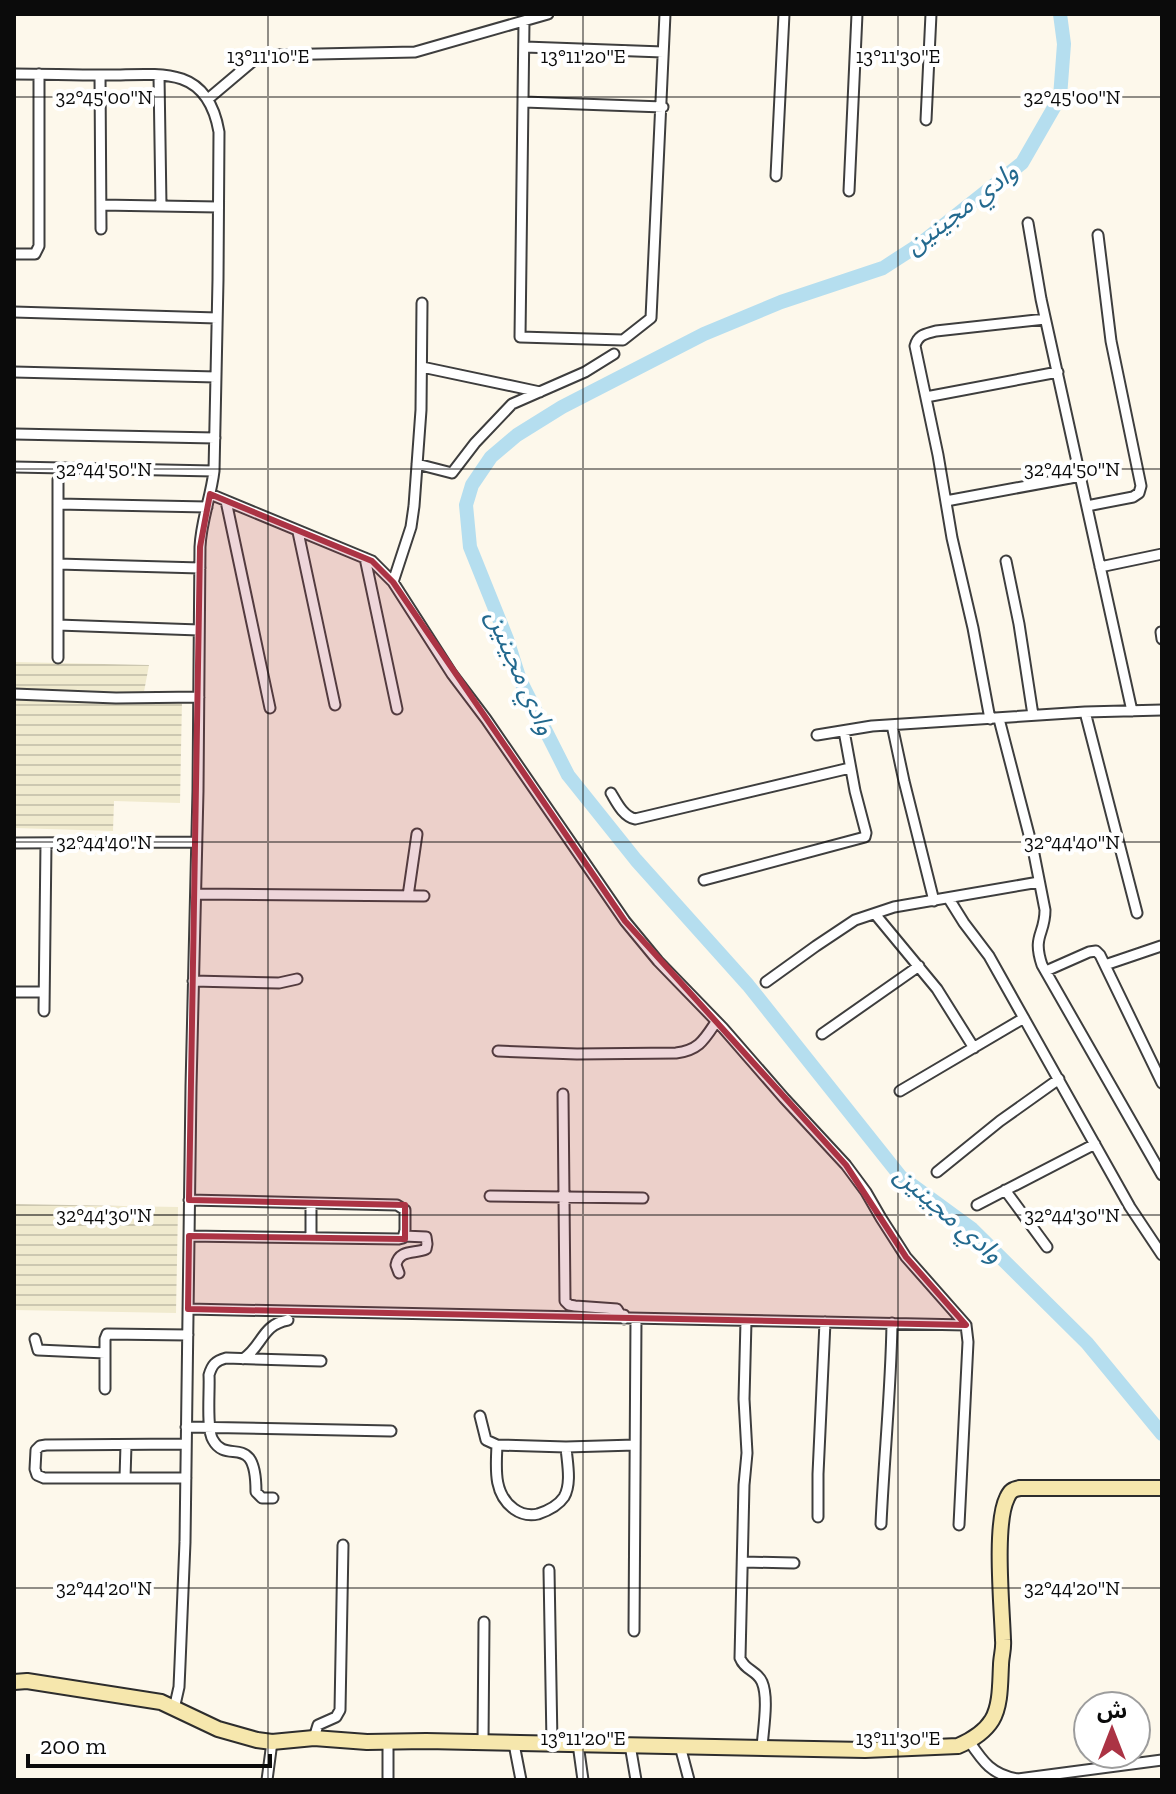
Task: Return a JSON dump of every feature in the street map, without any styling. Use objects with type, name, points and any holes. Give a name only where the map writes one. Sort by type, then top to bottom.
[{"type":"street","points":[[208,99],[253,61],[268,55],[407,53],[548,14]]},
{"type":"street","points":[[524,21],[520,337],[623,340],[651,318],[665,14]]},
{"type":"street","points":[[776,176],[784,14]]},
{"type":"street","points":[[849,191],[857,14]]},
{"type":"street","points":[[926,120],[931,14]]},
{"type":"street","points":[[525,47],[663,52]]},
{"type":"street","points":[[14,74],[159,76],[183,80],[208,99],[219,132],[214,471],[201,533],[200,568],[186,1478],[181,1650],[174,1709]]},
{"type":"street","points":[[14,254],[35,254],[39,246],[39,74]]},
{"type":"street","points":[[100,75],[101,229]]},
{"type":"street","points":[[159,76],[161,206]]},
{"type":"street","points":[[524,102],[662,107]]},
{"type":"street","points":[[101,205],[218,207]]},
{"type":"street","points":[[1028,223],[1045,319],[1132,711]]},
{"type":"street","points":[[1087,506],[1133,497],[1139,493],[1141,486],[1111,341],[1098,235]]},
{"type":"street","points":[[393,582],[411,527],[422,367],[422,303]]},
{"type":"street","points":[[14,312],[217,318]]},
{"type":"street","points":[[1045,319],[936,331],[921,335],[915,346],[952,538],[995,719],[1017,783],[1039,882],[1045,919],[1037,942],[1038,951],[1046,971],[1157,1158],[1162,1175]]},
{"type":"street","points":[[417,464],[454,472],[475,443],[512,404],[585,372],[614,354]]},
{"type":"street","points":[[422,367],[541,392]]},
{"type":"street","points":[[14,372],[216,377]]},
{"type":"street","points":[[926,397],[1058,372]]},
{"type":"street","points":[[14,434],[215,438]]},
{"type":"street","points":[[14,467],[214,471]]},
{"type":"street","points":[[946,501],[1081,476]]},
{"type":"street","points":[[58,480],[58,658]]},
{"type":"street","points":[[210,494],[372,561],[393,582],[452,674],[625,921],[846,1165],[906,1257],[966,1325],[968,1342],[959,1525]]},
{"type":"street","points":[[226,501],[270,708]]},
{"type":"street","points":[[58,504],[207,507]]},
{"type":"street","points":[[298,532],[335,705]]},
{"type":"street","points":[[1100,567],[1162,554]]},
{"type":"street","points":[[365,558],[397,709]]},
{"type":"street","points":[[1006,561],[1033,715]]},
{"type":"street","points":[[58,564],[200,568]]},
{"type":"street","points":[[58,625],[199,630]]},
{"type":"street","points":[[14,694],[199,697]]},
{"type":"street","points":[[817,735],[892,725],[1162,710]]},
{"type":"street","points":[[1085,712],[1137,913]]},
{"type":"street","points":[[892,725],[934,901]]},
{"type":"street","points":[[704,880],[865,837],[844,731]]},
{"type":"street","points":[[611,793],[626,815],[635,819],[850,768]]},
{"type":"street","points":[[408,896],[417,834]]},
{"type":"street","points":[[14,843],[196,842]]},
{"type":"street","points":[[44,1011],[46,843]]},
{"type":"street","points":[[766,982],[855,920],[894,907],[1039,882]]},
{"type":"street","points":[[196,894],[424,896]]},
{"type":"street","points":[[949,899],[989,956],[1130,1207],[1162,1255]]},
{"type":"street","points":[[875,914],[937,989],[974,1048]]},
{"type":"street","points":[[1105,965],[1161,946]]},
{"type":"street","points":[[1046,971],[1096,951],[1162,1083]]},
{"type":"street","points":[[822,1034],[919,966]]},
{"type":"street","points":[[193,981],[279,983],[297,979]]},
{"type":"street","points":[[14,992],[44,992]]},
{"type":"street","points":[[900,1091],[1024,1018]]},
{"type":"street","points":[[498,1051],[676,1053],[697,1046],[716,1022]]},
{"type":"street","points":[[937,1172],[1059,1079]]},
{"type":"street","points":[[563,1094],[565,1301],[575,1306],[617,1309],[624,1319]]},
{"type":"street","points":[[977,1205],[1095,1144]]},
{"type":"street","points":[[1005,1190],[1047,1247]]},
{"type":"street","points":[[490,1196],[643,1198]]},
{"type":"street","points":[[189,1200],[400,1205],[405,1210],[404,1236]]},
{"type":"street","points":[[311,1203],[311,1238]]},
{"type":"street","points":[[189,1236],[426,1237],[426,1249],[398,1258],[396,1265],[399,1273]]},
{"type":"street","points":[[188,1309],[966,1325]]},
{"type":"street","points":[[634,1631],[636,1319]]},
{"type":"street","points":[[243,1359],[254,1350],[268,1329],[288,1320]]},
{"type":"street","points":[[746,1321],[744,1399],[747,1453],[740,1658],[744,1667],[757,1674],[762,1682],[765,1698],[762,1748]]},
{"type":"street","points":[[818,1517],[825,1322]]},
{"type":"street","points":[[881,1524],[890,1405],[892,1323]]},
{"type":"street","points":[[105,1389],[107,1334],[188,1335]]},
{"type":"street","points":[[35,1339],[38,1350],[105,1353]]},
{"type":"street","points":[[273,1498],[262,1498],[256,1492],[255,1468],[249,1457],[217,1446],[213,1441],[210,1428],[211,1367],[218,1360],[226,1358],[321,1361]]},
{"type":"street","points":[[480,1416],[486,1440],[497,1445],[635,1445]]},
{"type":"street","points":[[186,1427],[391,1431]]},
{"type":"street","points":[[186,1444],[46,1445],[36,1450],[35,1469],[37,1475],[44,1478],[186,1478]]},
{"type":"street","points":[[125,1478],[126,1445]]},
{"type":"street","points":[[497,1445],[496,1474],[500,1492],[509,1506],[519,1513],[531,1515],[545,1512],[564,1496],[568,1485],[566,1447]]},
{"type":"street","points":[[14,1682],[27,1681],[161,1702],[229,1733],[272,1742],[314,1738],[367,1742],[905,1750],[947,1748],[969,1741],[991,1721],[998,1700],[1004,1645],[1001,1534],[1004,1506],[1010,1492],[1015,1488],[1162,1488]]},
{"type":"street","points":[[314,1738],[318,1725],[336,1717],[340,1710],[343,1545]]},
{"type":"street","points":[[743,1562],[794,1563]]},
{"type":"street","points":[[549,1570],[552,1743]]},
{"type":"street","points":[[483,1743],[484,1622]]},
{"type":"street","points":[[969,1741],[992,1770],[1018,1779],[1162,1760]]},
{"type":"street","points":[[267,1780],[272,1742]]},
{"type":"street","points":[[388,1742],[388,1780]]},
{"type":"street","points":[[514,1744],[521,1780]]},
{"type":"street","points":[[578,1744],[583,1780]]},
{"type":"street","points":[[630,1745],[636,1780]]},
{"type":"street","points":[[680,1746],[689,1780]]},
{"type":"highlighted area","points":[[210,494],[372,561],[393,582],[625,921],[846,1165],[906,1257],[966,1325],[188,1309],[189,1236],[405,1239],[405,1205],[189,1200],[200,547]]},
{"type":"shaded area","points":[[14,662],[149,665],[143,697],[182,700],[180,803],[114,801],[113,831],[14,828]]},
{"type":"shaded area","points":[[14,1204],[178,1207],[176,1313],[14,1310]]},
{"type":"waterway","name":"وادي مجينين","points":[[1060,14],[1064,44],[1060,97],[1022,163],[920,244],[883,268],[781,302],[704,334],[562,407],[517,435],[491,457],[472,485],[466,505],[470,547],[520,680],[568,775],[636,860],[748,985],[901,1177],[972,1229],[1087,1343],[1162,1434]]}]
